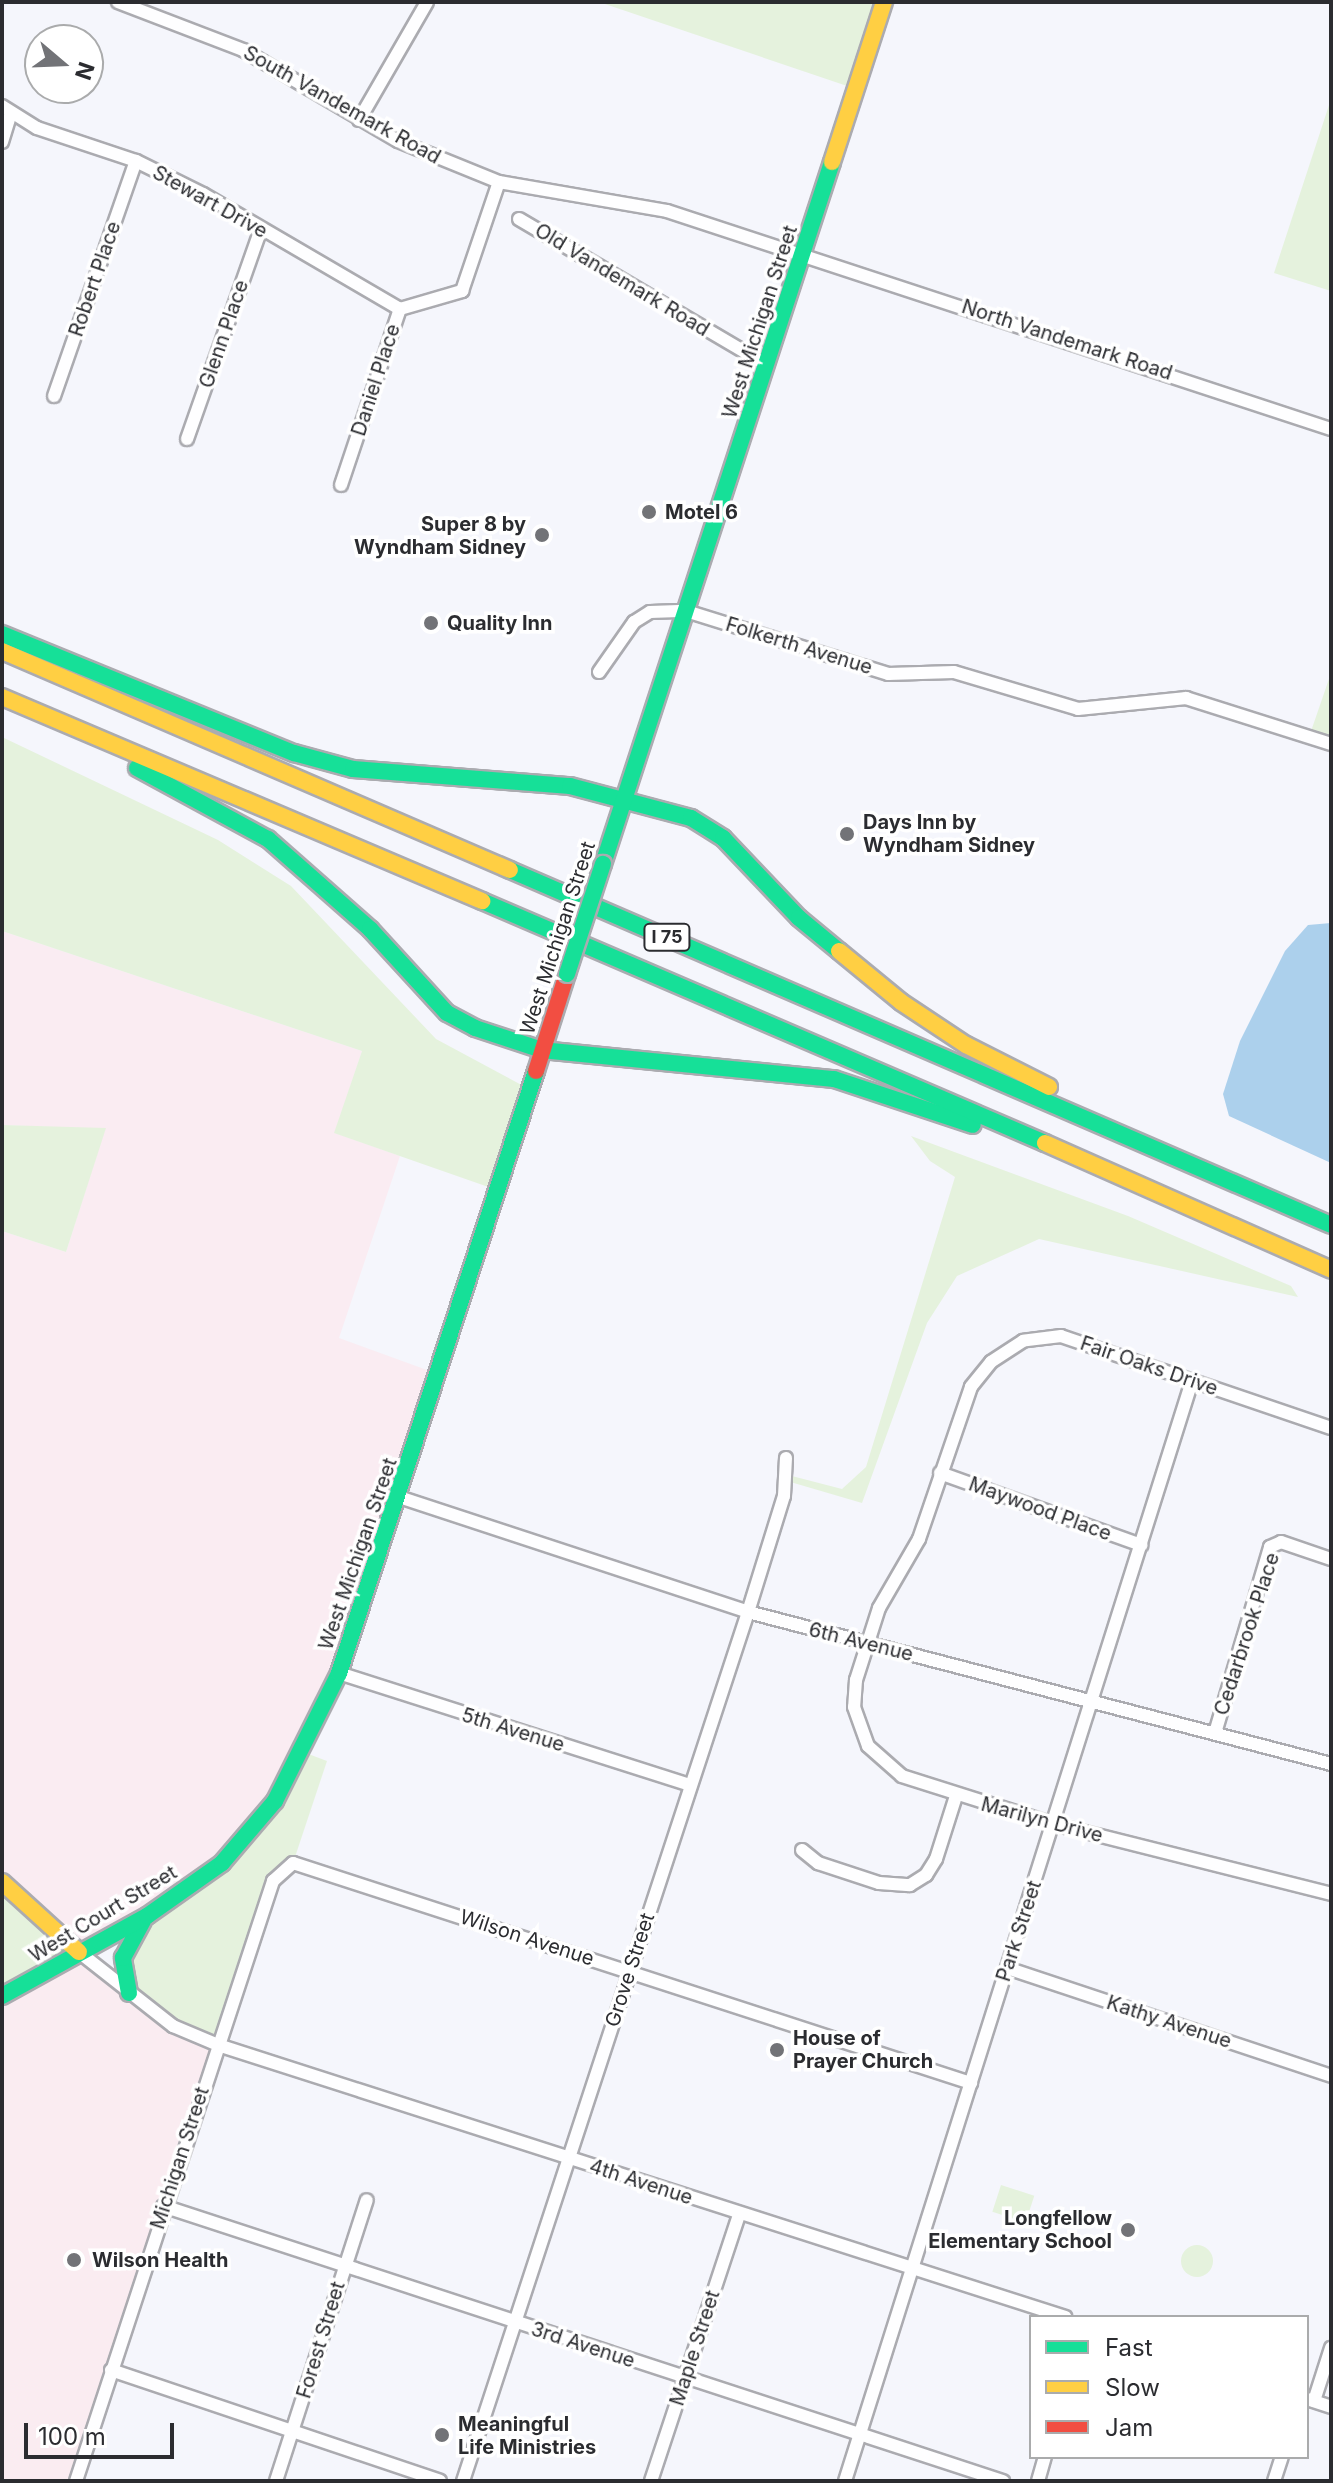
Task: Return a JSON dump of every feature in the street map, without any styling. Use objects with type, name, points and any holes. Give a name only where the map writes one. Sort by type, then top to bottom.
[{"type":"main road","name":"West Michigan Street","points":[[222,1863],[275,1801],[339,1673],[399,1497],[884,2]]},
{"type":"main road","points":[[2,634],[294,753],[353,769],[570,786],[626,798],[702,824],[723,838],[799,918],[901,1002],[966,1045],[1161,1151]]},
{"type":"main road","name":"I 75","points":[[2,651],[1331,1225]]},
{"type":"main road","name":"I 75","points":[[2,697],[1331,1270]]},
{"type":"main road","points":[[27,707],[268,839],[370,929],[447,1013],[475,1028],[542,1050],[834,1079],[1098,1167]]},
{"type":"main road","name":"West Court Street","points":[[2,1996],[147,1916],[222,1863]]},
{"type":"main road","points":[[2,1882],[79,1952]]},
{"type":"main road","points":[[129,1993],[123,1958],[147,1916]]},
{"type":"street","name":"South Vandemark Road","points":[[118,2],[243,50],[359,120],[449,164],[499,182],[667,211],[803,254]]},
{"type":"street","points":[[359,120],[427,2]]},
{"type":"street","points":[[2,142],[6,111]]},
{"type":"street","name":"Stewart Drive","points":[[6,111],[136,161],[400,309]]},
{"type":"street","name":"Robert Place","points":[[54,396],[136,161]]},
{"type":"street","name":"Daniel Place","points":[[341,485],[400,309],[462,291],[499,182]]},
{"type":"street","name":"Old Vandemark Road","points":[[519,219],[767,365]]},
{"type":"street","name":"Glenn Place","points":[[187,439],[261,229]]},
{"type":"street","name":"North Vandemark Road","points":[[803,254],[1331,429]]},
{"type":"street","points":[[599,672],[634,622],[650,612],[686,611]]},
{"type":"street","name":"Folkerth Avenue","points":[[686,611],[888,674],[954,672],[1078,709],[1159,698],[1208,701],[1331,744]]},
{"type":"street","name":"Fair Oaks Drive","points":[[867,1644],[879,1608],[919,1539],[971,1387],[991,1362],[1023,1341],[1061,1336],[1331,1428]]},
{"type":"street","name":"Park Street","points":[[845,2481],[1192,1381]]},
{"type":"street","name":"Grove Street","points":[[463,2481],[748,1612],[784,1496],[786,1458]]},
{"type":"street","name":"Maywood Place","points":[[940,1473],[1141,1545]]},
{"type":"street","name":"6th Avenue","points":[[399,1497],[748,1612],[1330,1762]]},
{"type":"street","name":"Cedarbrook Place","points":[[1215,1733],[1270,1547],[1281,1542],[1331,1559]]},
{"type":"street","name":"Marilyn Drive","points":[[867,1644],[854,1707],[868,1746],[902,1776],[956,1796],[1053,1824],[1331,1894]]},
{"type":"street","name":"5th Avenue","points":[[339,1673],[689,1785]]},
{"type":"street","points":[[802,1850],[818,1863],[879,1883],[910,1885],[926,1875],[936,1859],[956,1796]]},
{"type":"street","name":"Wilson Avenue","points":[[273,1881],[293,1863],[971,2083]]},
{"type":"street","name":"Michigan Street","points":[[76,2481],[163,2206],[273,1881]]},
{"type":"street","name":"4th Avenue","points":[[79,1952],[173,2026],[218,2045],[739,2215],[1058,2315]]},
{"type":"street","name":"Kathy Avenue","points":[[1007,1968],[1331,2076]]},
{"type":"street","name":"Forest Street","points":[[276,2481],[343,2266],[367,2200]]},
{"type":"street","name":"3rd Avenue","points":[[163,2206],[1003,2481]]},
{"type":"street","name":"Maple Street","points":[[651,2481],[739,2215]]},
{"type":"street","points":[[1331,2348],[1310,2400],[1331,2407]]},
{"type":"street","points":[[111,2370],[440,2481]]},
{"type":"street","points":[[1038,2481],[1044,2459]]},
{"type":"street","points":[[1274,2481],[1281,2459]]},
{"type":"shaded area","points":[[2,931],[362,1051],[335,1133],[400,1156],[339,1338],[438,1374],[303,1752],[222,1863],[79,1952],[2,1882],[2,1231],[66,1252],[105,1129],[2,1125]]},
{"type":"shaded area","name":"Wilson Health","points":[[79,1952],[218,2045],[76,2481],[2,2481],[2,1996]]},
{"type":"green space","points":[[599,2],[884,2],[856,89]]},
{"type":"green space","points":[[1331,99],[1331,291],[1274,273]]},
{"type":"green space","points":[[1331,673],[1331,745],[1309,737]]},
{"type":"green space","points":[[2,737],[218,840],[291,886],[436,1039],[529,1089],[497,1190],[334,1133],[362,1051],[2,931]]},
{"type":"green space","points":[[2,1125],[106,1128],[66,1252],[2,1231]]},
{"type":"green space","points":[[911,1136],[1128,1216],[1291,1286],[1298,1297],[1039,1239],[957,1276],[927,1323],[862,1503],[787,1481],[788,1475],[842,1489],[866,1467],[955,1177],[930,1161]]},
{"type":"green space","points":[[303,1752],[327,1761],[293,1863],[281,1869],[218,2045],[173,2026],[129,1993],[130,1939],[222,1863]]},
{"type":"green space","points":[[2,1882],[79,1952],[2,1996]]},
{"type":"green space","points":[[1001,2185],[1034,2196],[1026,2222],[992,2212]]},
{"type":"green space","points":[[1197,2245],[1208,2250],[1213,2261],[1208,2272],[1197,2277],[1186,2272],[1181,2261],[1186,2250]]},
{"type":"water","points":[[1331,923],[1331,1163],[1229,1116],[1223,1094],[1240,1041],[1285,951],[1308,925]]},
{"type":"traffic: fast","points":[[603,864],[832,162]]},
{"type":"traffic: fast","points":[[2,634],[294,753],[353,769],[570,786],[691,818],[723,838],[799,918],[839,951]]},
{"type":"traffic: fast","points":[[137,768],[268,839],[370,929],[447,1013],[475,1028],[542,1050],[834,1079],[973,1125]]},
{"type":"traffic: fast","points":[[567,974],[603,864]]},
{"type":"traffic: fast","points":[[510,870],[1331,1225]]},
{"type":"traffic: fast","points":[[482,901],[1045,1143]]},
{"type":"traffic: fast","points":[[2,1996],[147,1916],[222,1863],[275,1801],[339,1673],[536,1071]]},
{"type":"traffic: fast","points":[[129,1993],[123,1958],[143,1921]]},
{"type":"traffic: slow","points":[[832,162],[884,2]]},
{"type":"traffic: slow","points":[[2,651],[510,870]]},
{"type":"traffic: slow","points":[[2,697],[482,901]]},
{"type":"traffic: slow","points":[[839,951],[901,1002],[966,1045],[1049,1087]]},
{"type":"traffic: slow","points":[[1045,1143],[1331,1270]]},
{"type":"traffic: slow","points":[[2,1882],[79,1952]]},
{"type":"traffic: jam","points":[[536,1071],[567,974]]},
{"type":"place","name":"Motel 6","points":[[649,512]]},
{"type":"place","name":"Super 8 by Wyndham Sidney","points":[[542,535]]},
{"type":"place","name":"Quality Inn","points":[[431,623]]},
{"type":"place","name":"Days Inn by Wyndham Sidney","points":[[847,834]]},
{"type":"place","name":"House of Prayer Church","points":[[777,2050]]},
{"type":"place","name":"Longfellow Elementary School","points":[[1128,2230]]},
{"type":"place","name":"Wilson Health","points":[[74,2260]]},
{"type":"place","name":"Meaningful Life Ministries","points":[[442,2435]]}]
